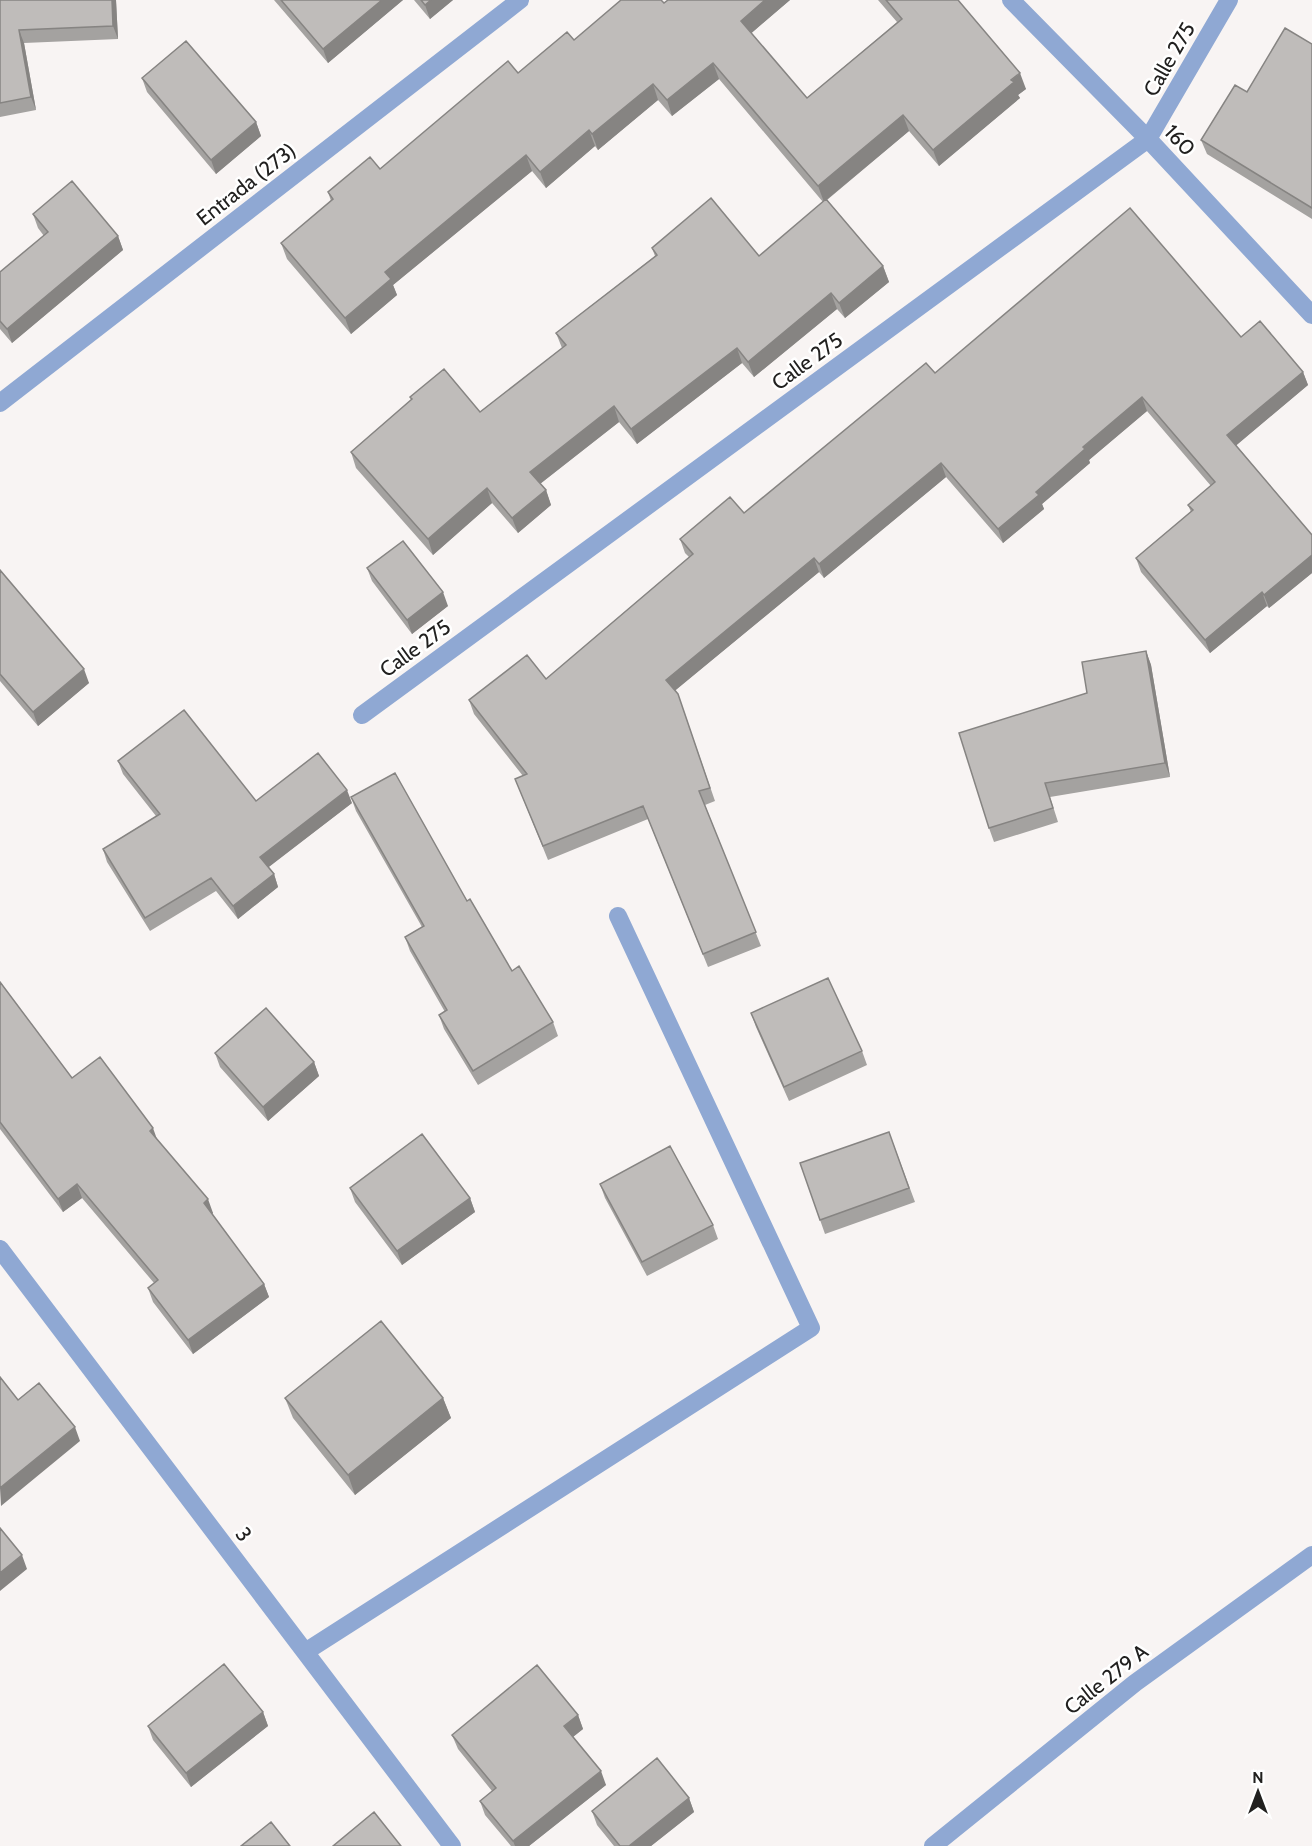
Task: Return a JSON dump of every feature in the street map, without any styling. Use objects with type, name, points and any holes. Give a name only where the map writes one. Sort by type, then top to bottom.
[{"type":"street","name":"Entrada (273)","points":[[0,403],[520,0]]},
{"type":"street","name":"160","points":[[1011,0],[1148,139],[1312,315]]},
{"type":"street","name":"Calle 275","points":[[362,715],[1148,139],[1229,0]]},
{"type":"street","points":[[305,1652],[811,1328],[618,916]]},
{"type":"street","name":"3","points":[[0,1249],[452,1846]]},
{"type":"street","name":"Calle 279 A","points":[[933,1846],[1135,1683],[1312,1555]]},
{"type":"building","points":[[0,0],[112,0],[113,26],[19,30],[31,97],[0,103]]},
{"type":"building","points":[[281,0],[382,0],[323,49]]},
{"type":"building","points":[[421,0],[431,0],[425,5]]},
{"type":"building","points":[[621,0],[661,0],[664,3],[668,0],[765,0],[741,21],[807,98],[902,19],[886,0],[958,0],[1020,73],[1011,80],[1014,82],[933,150],[903,115],[818,186],[713,63],[667,100],[653,84],[592,134],[589,130],[540,172],[526,155],[385,272],[391,279],[345,318],[281,243],[333,199],[328,192],[370,157],[380,169],[508,61],[518,73],[567,32],[574,40]]},
{"type":"building","points":[[1285,28],[1312,44],[1312,208],[1201,140],[1235,85],[1247,92]]},
{"type":"building","points":[[186,41],[256,122],[211,160],[142,78]]},
{"type":"building","points":[[72,181],[118,236],[7,329],[0,321],[0,272],[48,232],[33,214]]},
{"type":"building","points":[[711,198],[759,256],[826,199],[883,266],[839,303],[831,293],[748,362],[737,348],[631,429],[614,406],[530,472],[546,490],[512,518],[487,488],[428,539],[351,452],[444,369],[480,412],[566,345],[556,333],[657,255],[652,248]]},
{"type":"building","points":[[1130,208],[1241,337],[1260,321],[1303,372],[1227,435],[1312,535],[1312,555],[1264,595],[1262,592],[1205,640],[1136,558],[1193,510],[1188,505],[1215,482],[1142,397],[1083,447],[1085,449],[1036,492],[1039,495],[998,529],[941,463],[819,564],[814,558],[666,680],[678,694],[710,788],[699,791],[756,932],[703,954],[643,806],[543,846],[515,779],[527,774],[469,700],[527,655],[546,679],[693,554],[680,539],[730,497],[744,513],[926,363],[935,373]]},
{"type":"building","points":[[403,541],[443,592],[407,620],[367,568]]},
{"type":"building","points":[[0,570],[84,669],[33,712],[0,674]]},
{"type":"building","points":[[1146,651],[1165,763],[1045,783],[1053,808],[989,828],[959,733],[1087,693],[1082,662]]},
{"type":"building","points":[[184,710],[256,801],[318,753],[347,790],[260,857],[274,874],[233,906],[211,878],[145,918],[103,849],[160,814],[118,761]]},
{"type":"building","points":[[395,773],[467,901],[470,899],[512,971],[519,966],[553,1022],[473,1071],[439,1015],[447,1010],[405,937],[424,926],[351,797]]},
{"type":"building","points":[[828,978],[862,1051],[784,1087],[751,1013]]},
{"type":"building","points":[[0,982],[72,1078],[100,1057],[153,1128],[150,1131],[208,1199],[204,1203],[264,1284],[188,1340],[148,1288],[158,1280],[77,1184],[58,1199],[0,1122]]},
{"type":"building","points":[[266,1008],[314,1062],[263,1107],[215,1053]]},
{"type":"building","points":[[889,1132],[909,1188],[820,1220],[800,1163]]},
{"type":"building","points":[[422,1134],[470,1198],[397,1251],[350,1188]]},
{"type":"building","points":[[670,1146],[713,1225],[642,1262],[600,1184]]},
{"type":"building","points":[[381,1321],[443,1398],[348,1475],[285,1398]]},
{"type":"building","points":[[0,1377],[18,1400],[39,1383],[75,1427],[0,1488]]},
{"type":"building","points":[[0,1528],[22,1555],[0,1573]]},
{"type":"building","points":[[224,1664],[263,1712],[186,1773],[148,1726]]},
{"type":"building","points":[[537,1665],[578,1715],[564,1726],[601,1771],[513,1841],[480,1801],[496,1788],[452,1735]]},
{"type":"building","points":[[657,1758],[689,1798],[629,1846],[620,1846],[592,1811]]},
{"type":"building","points":[[374,1812],[401,1846],[333,1846]]},
{"type":"building","points":[[271,1822],[290,1846],[241,1846]]}]
